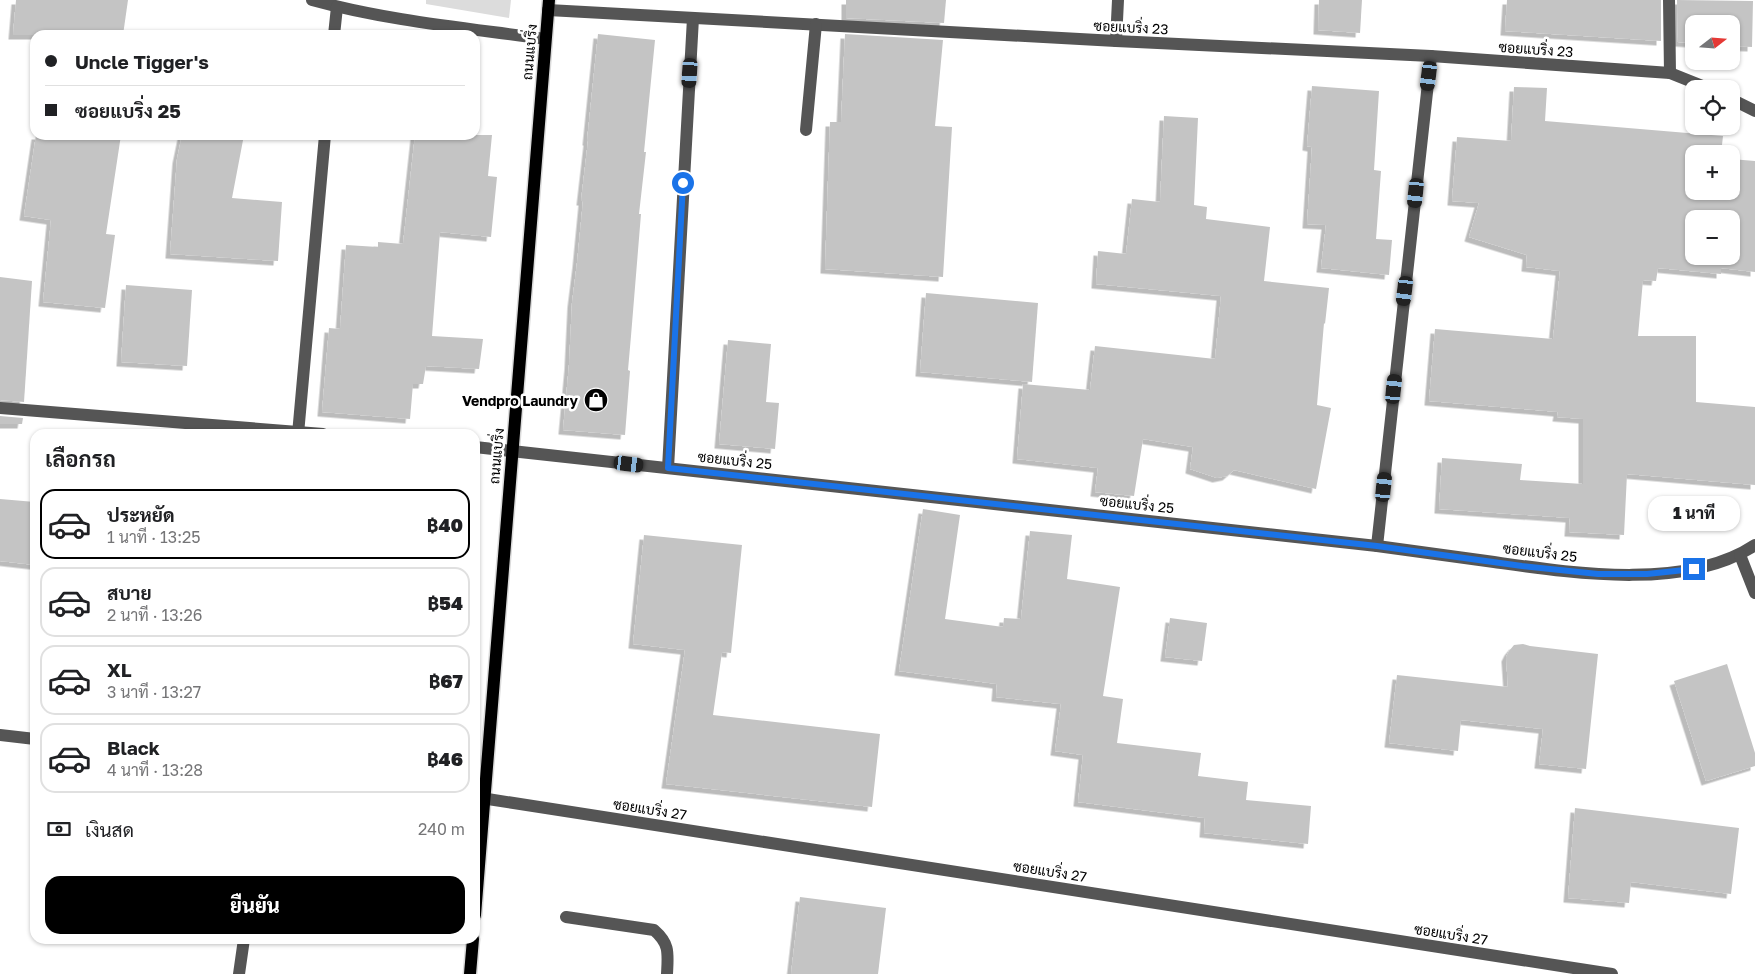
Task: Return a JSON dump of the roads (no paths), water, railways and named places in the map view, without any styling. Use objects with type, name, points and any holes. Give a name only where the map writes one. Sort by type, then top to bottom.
[{"type":"main road","name":"ถนนแบริ่ง","points":[[480,797],[512,451],[549,5]]},
{"type":"main road","points":[[470,974],[473,944]]},
{"type":"street","points":[[312,0],[337,7],[415,21],[545,39]]},
{"type":"street","points":[[1116,41],[1118,0]]},
{"type":"street","points":[[1669,0],[1670,73]]},
{"type":"street","name":"ซอยแบริ่ง 23","points":[[549,5],[693,18],[1431,56],[1670,73],[1688,80]]},
{"type":"street","points":[[335,30],[337,7]]},
{"type":"street","points":[[668,468],[693,18]]},
{"type":"street","points":[[806,130],[816,24]]},
{"type":"street","points":[[1377,546],[1431,56]]},
{"type":"street","points":[[1740,104],[1755,111]]},
{"type":"street","points":[[298,429],[325,140]]},
{"type":"street","points":[[0,408],[250,429]]},
{"type":"street","name":"ซอยแบริ่ง 25","points":[[480,448],[1377,546],[1522,566],[1598,574],[1647,574],[1694,569],[1740,555],[1755,545]]},
{"type":"street","points":[[1740,555],[1755,593]]},
{"type":"street","points":[[0,735],[30,738]]},
{"type":"street","name":"ซอยแบริ่ง 27","points":[[480,797],[1612,974]]},
{"type":"street","points":[[566,918],[654,930],[664,939],[668,955],[667,974]]},
{"type":"street","points":[[240,974],[243,944]]},
{"type":"place","name":"Vendpro Laundry","points":[[596,400]]}]
